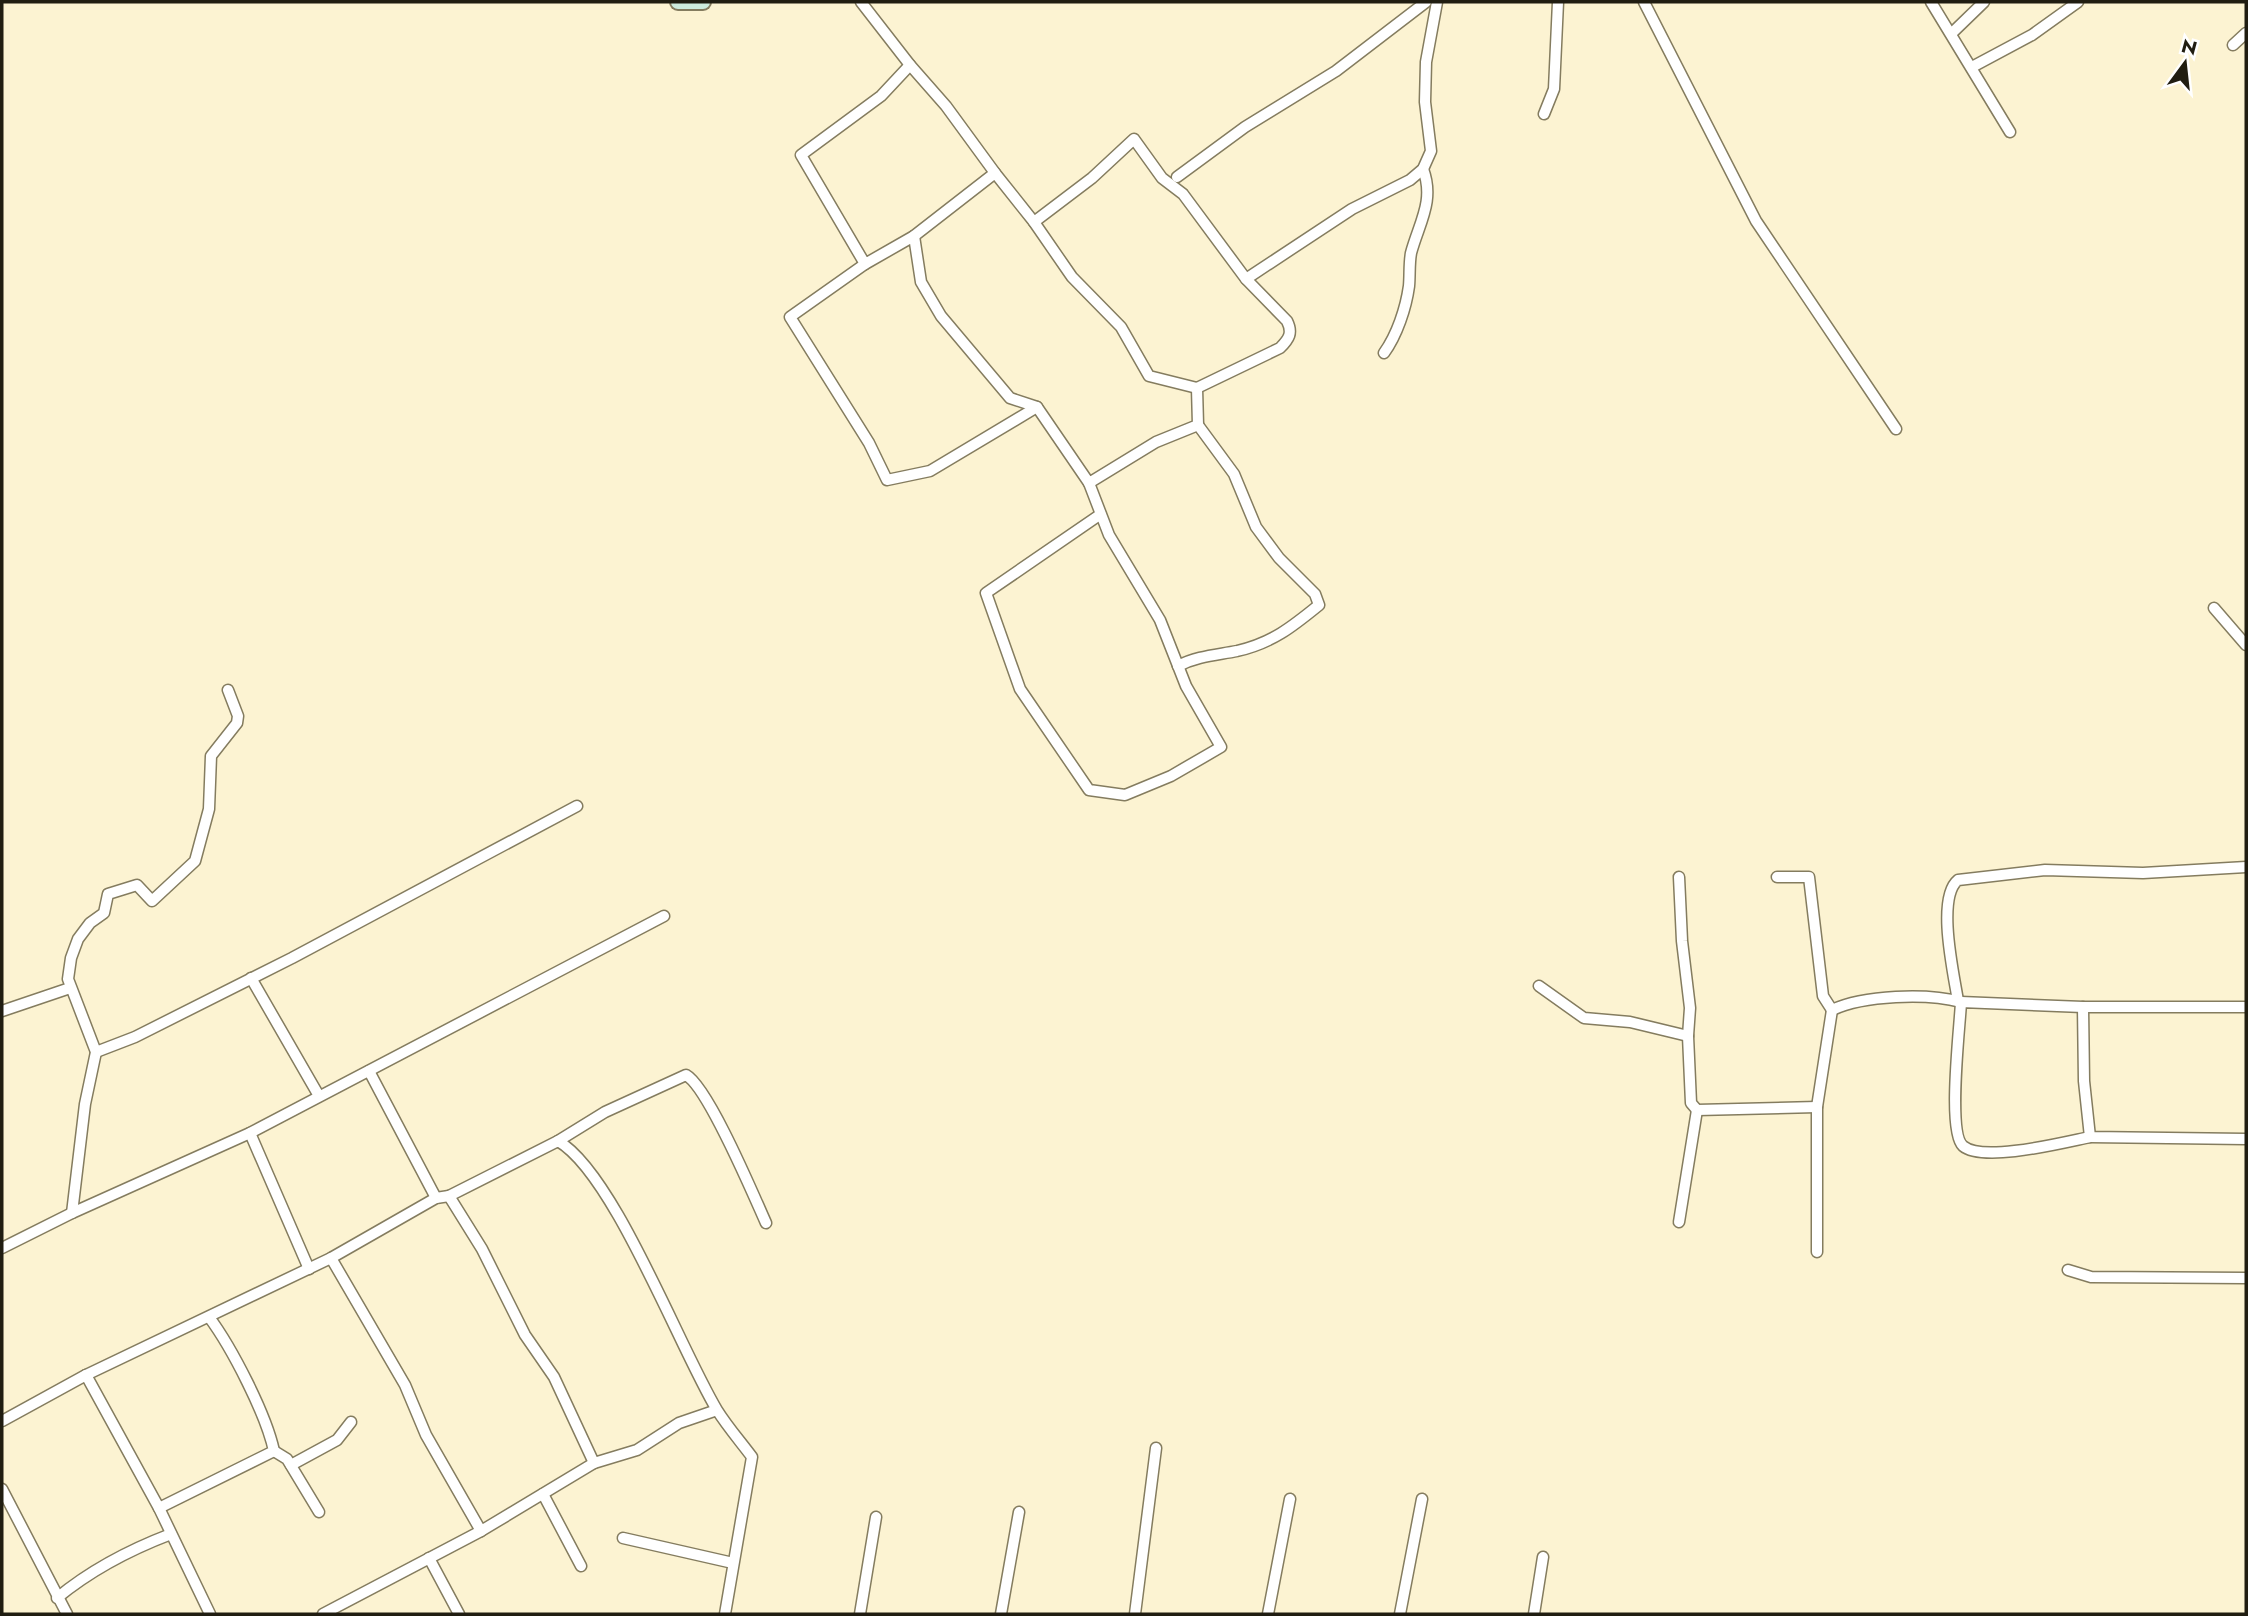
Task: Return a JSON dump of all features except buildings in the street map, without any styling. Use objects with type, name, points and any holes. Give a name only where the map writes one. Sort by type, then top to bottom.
[{"type":"street","points":[[678,2],[702,2]]},
{"type":"street","points":[[861,2],[946,106],[1072,277],[1121,327],[1149,376],[1197,388],[1280,348],[1289,340],[1291,329],[1287,321],[1246,279],[1183,194],[1162,178],[1134,139],[1092,178],[1034,222]]},
{"type":"street","points":[[1177,177],[1245,127],[1336,71],[1426,2]]},
{"type":"street","points":[[1246,279],[1352,209],[1410,180],[1423,169],[1431,151],[1426,62],[1437,2]]},
{"type":"street","points":[[1544,114],[1554,89],[1558,2]]},
{"type":"street","points":[[1644,2],[1756,221],[1896,429]]},
{"type":"street","points":[[1931,2],[2010,132]]},
{"type":"street","points":[[1952,33],[1984,2]]},
{"type":"street","points":[[1972,67],[2032,35],[2078,2]]},
{"type":"street","points":[[2232,45],[2246,33]]},
{"type":"street","points":[[865,264],[801,155],[881,96],[910,65]]},
{"type":"street","points":[[1384,353],[1398,324],[1409,288],[1412,251],[1425,216],[1429,195],[1423,169]]},
{"type":"street","points":[[995,173],[914,236],[865,264],[790,317],[869,443],[887,480],[930,471],[1037,408]]},
{"type":"street","points":[[914,236],[921,282],[941,316],[1010,398],[1037,408],[1089,483],[1101,514],[1109,535],[1160,620],[1186,686],[1221,747],[1171,776],[1125,795],[1089,790],[1020,689],[986,593],[1101,514]]},
{"type":"street","points":[[1178,666],[1192,659],[1240,650],[1284,634],[1319,605],[1315,594],[1279,558],[1256,527],[1234,474],[1198,425],[1197,388]]},
{"type":"street","points":[[1089,483],[1156,442],[1198,425]]},
{"type":"street","points":[[2214,608],[2246,645]]},
{"type":"street","points":[[72,1213],[85,1104],[96,1052],[71,988],[71,958],[78,939],[90,923],[104,913],[108,894],[137,885],[152,901],[195,861],[209,809],[211,756],[237,723],[238,716],[228,690]]},
{"type":"street","points":[[96,1052],[135,1037],[251,978],[577,806]]},
{"type":"street","points":[[2246,867],[2130,873],[2045,870],[1958,880],[1952,885],[1947,912],[1959,1002],[1955,1116],[1961,1145],[1968,1149],[2010,1152],[2090,1137],[2246,1139]]},
{"type":"street","points":[[1679,877],[1690,1008],[1690,1103],[1697,1110],[1817,1107]]},
{"type":"street","points":[[1777,877],[1809,877],[1823,996],[1832,1010],[1817,1107],[1817,1252]]},
{"type":"street","points":[[3,1247],[250,1133],[664,916]]},
{"type":"street","points":[[251,978],[320,1096]]},
{"type":"street","points":[[1539,986],[1584,1018],[1630,1021],[1688,1036]]},
{"type":"street","points":[[2,1011],[71,988]]},
{"type":"street","points":[[1832,1010],[1846,1004],[1890,999],[1939,998],[1959,1002],[2083,1007],[2246,1007]]},
{"type":"street","points":[[2083,1007],[2084,1081],[2090,1137]]},
{"type":"street","points":[[369,1071],[436,1198]]},
{"type":"street","points":[[3,1419],[86,1375],[331,1258],[436,1198],[449,1196],[558,1141],[605,1112],[686,1075],[708,1097],[717,1123],[766,1223]]},
{"type":"street","points":[[1679,1222],[1697,1110]]},
{"type":"street","points":[[250,1133],[309,1269]]},
{"type":"street","points":[[558,1141],[570,1148],[608,1199],[717,1410],[752,1457],[725,1614]]},
{"type":"street","points":[[449,1196],[482,1250],[525,1335],[554,1377],[594,1463]]},
{"type":"street","points":[[331,1258],[405,1385],[426,1435],[481,1531]]},
{"type":"street","points":[[2068,1270],[2091,1277],[2246,1278]]},
{"type":"street","points":[[209,1317],[227,1341],[269,1427],[274,1451]]},
{"type":"street","points":[[86,1375],[159,1508],[209,1614]]},
{"type":"street","points":[[323,1614],[481,1531],[594,1463],[637,1450],[679,1423],[717,1410]]},
{"type":"street","points":[[291,1465],[337,1440],[351,1422]]},
{"type":"street","points":[[1135,1614],[1152,1499],[1156,1448]]},
{"type":"street","points":[[274,1451],[288,1458],[319,1512]]},
{"type":"street","points":[[159,1508],[274,1451]]},
{"type":"street","points":[[2,1489],[66,1614]]},
{"type":"street","points":[[543,1494],[581,1566]]},
{"type":"street","points":[[1268,1614],[1290,1499]]},
{"type":"street","points":[[1399,1614],[1422,1499]]},
{"type":"street","points":[[1000,1614],[1019,1512]]},
{"type":"street","points":[[860,1614],[876,1517]]},
{"type":"street","points":[[57,1598],[87,1574],[136,1548],[171,1534]]},
{"type":"street","points":[[623,1538],[733,1563]]},
{"type":"street","points":[[1534,1614],[1543,1557]]},
{"type":"street","points":[[429,1558],[459,1614]]}]
